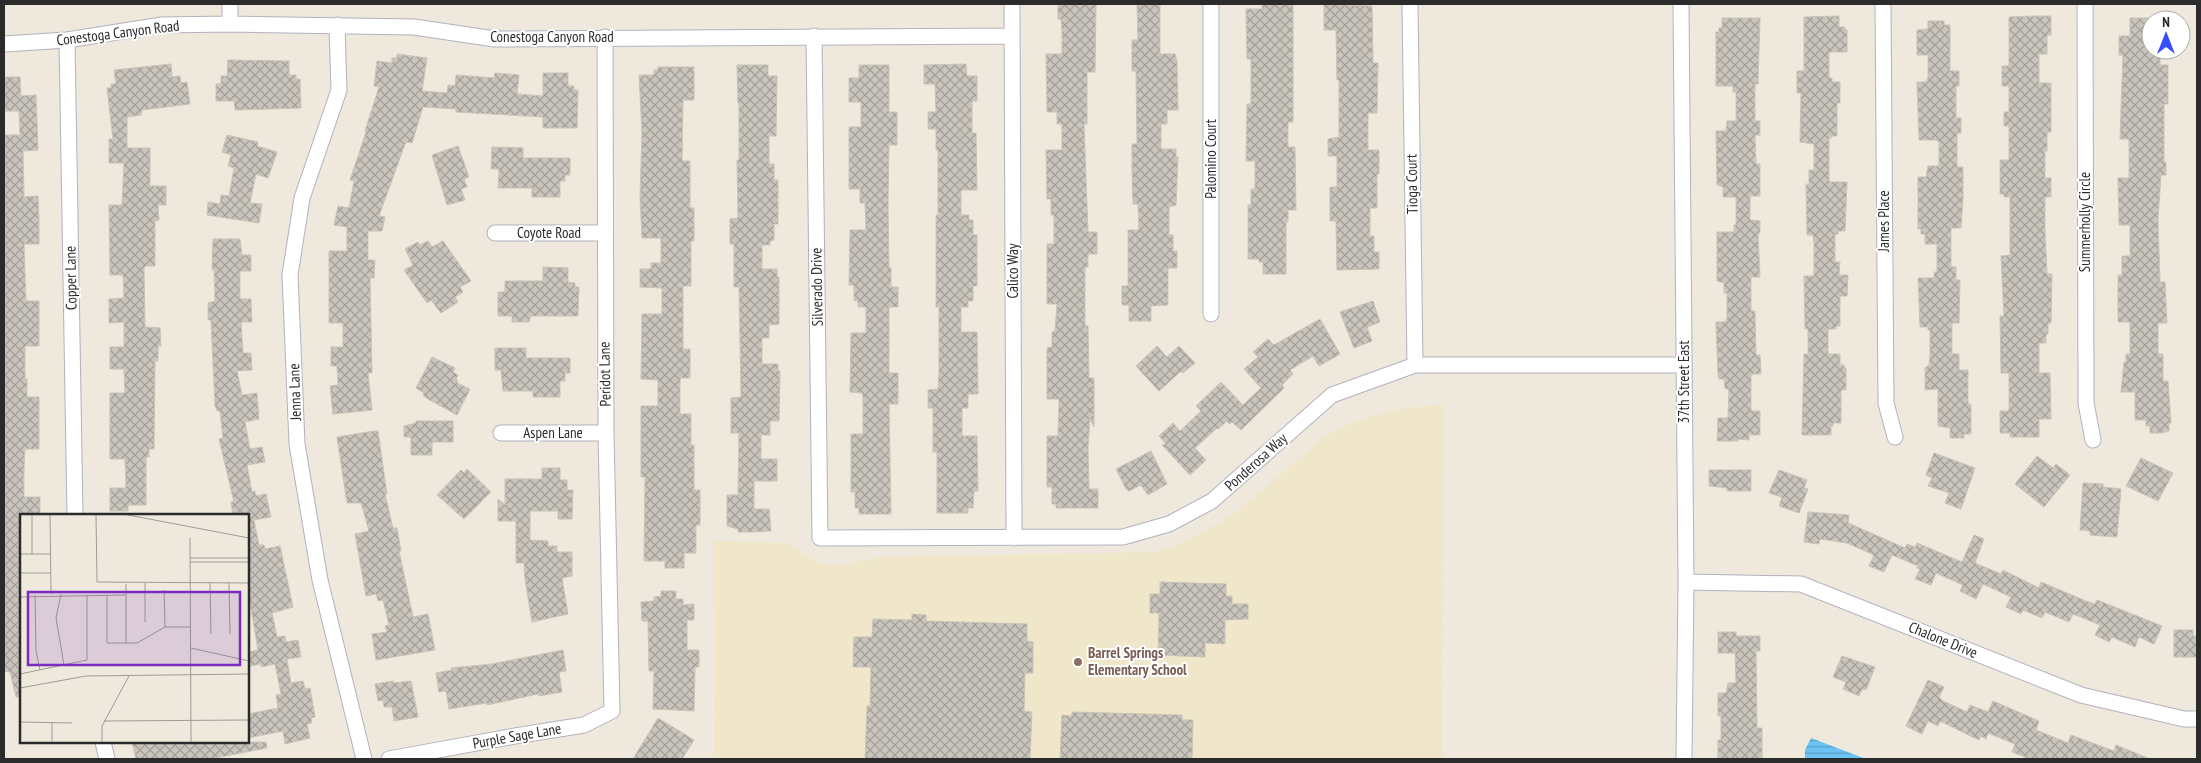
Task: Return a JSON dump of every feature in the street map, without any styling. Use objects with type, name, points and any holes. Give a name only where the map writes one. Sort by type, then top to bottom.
[{"type":"street","points":[[230,4],[230,24]]},
{"type":"street","name":"Calico Way","points":[[1012,4],[1014,538]]},
{"type":"street","name":"Palomino Court","points":[[1211,4],[1211,314]]},
{"type":"street","name":"Tioga Court","points":[[1410,4],[1415,365]]},
{"type":"street","name":"37th Street East","points":[[1681,4],[1686,582],[1684,759]]},
{"type":"street","name":"James Place","points":[[1883,4],[1886,403],[1895,437]]},
{"type":"street","name":"Summerholly Circle","points":[[2085,4],[2086,403],[2093,440]]},
{"type":"street","name":"Conestoga Canyon Road","points":[[4,44],[67,40],[162,25],[230,24],[338,24],[414,27],[495,38],[1012,36]]},
{"type":"street","name":"Jenna Lane","points":[[338,24],[338,90],[302,198],[290,274],[297,444],[320,580],[364,759]]},
{"type":"street","name":"Silverado Drive","points":[[814,36],[820,538]]},
{"type":"street","name":"Peridot Lane","points":[[605,37],[606,433],[612,711]]},
{"type":"street","name":"Copper Lane","points":[[67,40],[75,514]]},
{"type":"street","name":"Coyote Road","points":[[495,233],[604,233]]},
{"type":"street","name":"Ponderosa Way","points":[[820,538],[1123,537],[1169,524],[1212,501],[1332,395],[1415,365],[1684,366]]},
{"type":"street","name":"Aspen Lane","points":[[501,433],[606,433]]},
{"type":"street","name":"Chalone Drive","points":[[1686,582],[1801,584],[2081,695],[2197,720]]},
{"type":"street","name":"Purple Sage Lane","points":[[389,759],[584,725],[612,711]]},
{"type":"street","points":[[103,743],[107,759]]},
{"type":"shaded area","name":"Barrel Springs Elementary School","points":[[1443,404],[1442,759],[714,759],[713,541],[789,543],[803,554],[825,565],[844,565],[880,557],[1155,552],[1182,543],[1234,514],[1328,434],[1362,419],[1400,409]]},
{"type":"water","points":[[1811,738],[1866,759],[1805,759],[1805,750]]},
{"type":"building","points":[[1058,4],[1096,4],[1095,72],[1087,72],[1087,124],[1084,124],[1088,232],[1097,232],[1097,254],[1088,254],[1088,267],[1085,267],[1085,326],[1088,326],[1089,378],[1094,378],[1094,427],[1090,418],[1088,447],[1089,489],[1098,489],[1098,508],[1056,508],[1056,504],[1052,504],[1052,487],[1047,487],[1047,436],[1058,436],[1059,399],[1047,399],[1047,348],[1052,347],[1052,332],[1055,331],[1057,304],[1047,304],[1047,244],[1054,244],[1054,215],[1051,215],[1051,199],[1047,199],[1046,150],[1062,150],[1062,124],[1057,124],[1057,112],[1047,112],[1046,54],[1062,54],[1062,30],[1061,19],[1058,19]]},
{"type":"building","points":[[1137,4],[1160,4],[1160,54],[1175,54],[1177,61],[1178,110],[1167,110],[1167,124],[1161,124],[1161,149],[1176,149],[1176,157],[1178,157],[1176,205],[1169,207],[1169,235],[1173,235],[1173,251],[1177,251],[1177,268],[1168,268],[1168,305],[1151,306],[1151,321],[1129,321],[1129,305],[1122,305],[1122,286],[1128,286],[1128,230],[1139,230],[1138,204],[1133,204],[1132,168],[1132,144],[1137,144],[1136,71],[1132,71],[1132,40],[1138,40]]},
{"type":"building","points":[[1262,4],[1293,4],[1293,122],[1288,122],[1288,147],[1295,147],[1296,210],[1288,210],[1288,222],[1286,222],[1286,274],[1263,274],[1263,262],[1259,262],[1259,259],[1248,259],[1248,205],[1251,205],[1251,189],[1255,189],[1255,161],[1246,161],[1247,104],[1251,104],[1251,59],[1247,59],[1246,9],[1262,9]]},
{"type":"building","points":[[1324,4],[1372,6],[1373,63],[1378,63],[1377,113],[1368,113],[1368,150],[1379,150],[1379,174],[1377,174],[1377,208],[1370,208],[1370,236],[1374,236],[1374,252],[1379,252],[1379,269],[1337,270],[1336,221],[1330,221],[1330,187],[1337,187],[1337,156],[1328,156],[1328,139],[1339,137],[1339,80],[1337,80],[1336,30],[1324,30]]},
{"type":"building","points":[[1839,16],[1839,27],[1845,27],[1845,30],[1847,30],[1847,52],[1829,52],[1829,78],[1832,78],[1832,82],[1840,82],[1840,103],[1837,103],[1837,136],[1829,138],[1829,180],[1830,182],[1847,182],[1845,231],[1838,231],[1838,234],[1835,234],[1835,262],[1840,262],[1839,275],[1848,275],[1847,296],[1840,296],[1840,326],[1836,326],[1836,329],[1828,329],[1828,354],[1840,354],[1840,365],[1844,365],[1844,368],[1846,368],[1846,390],[1841,390],[1841,423],[1833,423],[1831,435],[1802,435],[1804,354],[1808,354],[1808,329],[1805,329],[1804,276],[1814,276],[1813,235],[1807,235],[1806,184],[1809,184],[1809,170],[1814,170],[1814,144],[1800,142],[1801,93],[1797,93],[1797,71],[1804,71],[1804,17]]},
{"type":"building","points":[[2051,16],[2051,35],[2047,35],[2047,54],[2039,54],[2039,83],[2051,83],[2051,132],[2047,132],[2045,178],[2051,178],[2051,197],[2045,197],[2045,229],[2047,274],[2052,274],[2051,323],[2048,323],[2046,343],[2039,343],[2039,373],[2050,373],[2051,419],[2039,419],[2039,437],[2010,437],[2010,433],[2000,433],[2000,411],[2009,411],[2009,373],[2001,373],[2000,316],[2004,316],[2001,256],[2010,255],[2010,197],[2004,197],[2004,194],[2000,194],[2000,160],[2009,160],[2009,126],[2004,126],[2004,112],[2009,112],[2009,86],[2002,86],[2002,66],[2009,66],[2009,17]]},
{"type":"building","points":[[1722,18],[1760,18],[1758,84],[1755,84],[1755,121],[1760,121],[1760,135],[1755,135],[1756,164],[1760,164],[1760,196],[1750,196],[1750,220],[1760,221],[1760,233],[1758,233],[1760,277],[1751,277],[1751,311],[1755,311],[1756,355],[1760,355],[1761,374],[1751,374],[1751,411],[1760,411],[1760,435],[1749,435],[1749,440],[1738,439],[1738,441],[1717,441],[1718,418],[1728,418],[1729,389],[1725,389],[1724,379],[1719,379],[1718,376],[1716,322],[1726,322],[1727,293],[1724,293],[1724,283],[1717,281],[1717,232],[1734,232],[1734,225],[1736,225],[1736,197],[1723,197],[1723,187],[1717,185],[1716,131],[1726,131],[1727,121],[1736,121],[1736,92],[1733,92],[1733,86],[1716,86],[1716,32],[1719,32],[1719,28],[1722,28]]},
{"type":"building","points":[[2130,18],[2141,18],[2141,60],[2160,60],[2160,65],[2168,65],[2168,104],[2164,104],[2164,162],[2166,162],[2166,175],[2161,175],[2158,219],[2160,282],[2165,282],[2167,323],[2158,323],[2158,354],[2163,354],[2163,381],[2168,381],[2171,423],[2169,423],[2169,431],[2162,433],[2150,433],[2150,426],[2146,426],[2146,420],[2135,420],[2135,392],[2121,392],[2124,362],[2126,362],[2126,354],[2130,354],[2130,322],[2118,322],[2118,275],[2122,275],[2122,256],[2130,256],[2130,225],[2119,225],[2118,178],[2129,178],[2129,139],[2120,139],[2123,55],[2119,55],[2119,36],[2130,36]]},
{"type":"building","points":[[1928,21],[1944,21],[1944,25],[1950,25],[1950,71],[1959,71],[1959,86],[1956,86],[1956,118],[1961,118],[1961,133],[1957,133],[1957,167],[1963,167],[1963,199],[1961,228],[1951,228],[1951,267],[1956,267],[1956,280],[1960,280],[1959,323],[1952,323],[1952,354],[1959,354],[1959,370],[1968,370],[1968,404],[1971,404],[1971,434],[1964,434],[1964,438],[1950,438],[1950,428],[1938,426],[1938,389],[1925,390],[1925,368],[1929,365],[1930,354],[1930,330],[1928,330],[1928,327],[1920,327],[1918,278],[1934,278],[1934,272],[1937,272],[1937,244],[1925,244],[1925,234],[1921,234],[1921,229],[1918,229],[1918,177],[1926,177],[1928,166],[1939,166],[1939,142],[1936,140],[1919,140],[1917,82],[1927,82],[1928,55],[1917,55],[1917,30],[1928,29]]},
{"type":"building","points":[[397,54],[427,58],[422,91],[447,93],[448,85],[455,86],[456,75],[494,78],[495,73],[519,75],[517,94],[543,96],[543,73],[568,73],[568,86],[574,86],[574,90],[578,90],[577,128],[543,128],[543,117],[456,112],[456,109],[423,107],[412,143],[407,142],[405,144],[379,216],[385,217],[382,231],[368,231],[368,260],[375,260],[374,278],[370,278],[372,373],[368,373],[372,410],[333,414],[330,386],[338,385],[337,366],[331,366],[331,347],[343,347],[343,323],[329,323],[329,251],[347,251],[347,227],[334,225],[338,206],[349,208],[354,181],[350,180],[379,87],[374,86],[377,61],[392,63],[392,58],[397,58]]},
{"type":"building","points":[[228,60],[289,61],[289,75],[296,75],[296,79],[300,79],[301,108],[235,110],[234,101],[216,101],[216,84],[221,84],[221,76],[227,76]]},
{"type":"building","points":[[171,64],[172,77],[180,76],[181,83],[187,82],[190,104],[142,110],[141,115],[127,117],[127,148],[150,148],[150,186],[166,186],[166,205],[158,205],[159,220],[155,221],[155,266],[145,266],[144,268],[145,327],[160,328],[161,346],[158,346],[158,361],[155,361],[154,449],[149,449],[149,457],[146,457],[146,505],[128,505],[128,511],[110,511],[110,488],[126,488],[125,459],[110,459],[110,393],[125,393],[124,369],[110,369],[110,347],[124,347],[124,322],[109,323],[109,299],[124,298],[123,275],[110,275],[109,205],[122,205],[124,163],[109,163],[109,139],[113,139],[107,88],[111,88],[111,84],[116,84],[114,70]]},
{"type":"building","points":[[966,64],[967,76],[977,76],[977,101],[972,101],[972,133],[976,133],[977,190],[961,190],[961,215],[969,215],[969,220],[973,220],[973,235],[977,235],[977,286],[973,286],[973,301],[968,301],[968,307],[961,307],[961,332],[977,332],[978,394],[968,394],[968,408],[962,408],[962,436],[977,436],[978,491],[974,491],[973,508],[968,508],[968,513],[937,513],[937,452],[933,452],[933,408],[928,408],[928,390],[938,389],[939,371],[939,307],[936,307],[938,150],[936,150],[936,129],[928,129],[928,112],[936,112],[935,84],[924,84],[924,65]]},
{"type":"building","points":[[737,65],[768,65],[768,76],[777,76],[776,136],[769,136],[769,164],[774,164],[774,180],[778,180],[778,224],[774,224],[774,240],[770,241],[770,245],[762,245],[762,269],[777,269],[777,277],[779,277],[779,324],[769,325],[769,338],[762,338],[762,364],[778,364],[778,371],[780,371],[779,421],[770,421],[770,435],[761,435],[761,459],[777,459],[777,481],[754,481],[754,509],[769,509],[771,531],[753,532],[738,532],[738,529],[727,526],[727,495],[738,495],[739,433],[731,433],[731,398],[741,397],[739,287],[734,287],[734,244],[730,244],[730,219],[738,218],[737,160],[739,160],[739,103]]},
{"type":"building","points":[[859,65],[889,65],[889,112],[897,112],[897,145],[889,145],[888,203],[891,287],[898,287],[898,307],[889,307],[889,373],[898,373],[898,404],[889,404],[891,514],[859,514],[859,508],[855,508],[855,492],[851,492],[851,434],[863,434],[863,397],[862,393],[850,392],[851,333],[866,333],[866,307],[858,307],[858,301],[854,301],[854,285],[849,285],[850,230],[866,230],[865,203],[860,203],[860,189],[849,189],[849,127],[861,127],[861,102],[849,102],[849,78],[859,78]]},
{"type":"building","points":[[658,67],[694,67],[694,100],[683,100],[682,161],[690,161],[690,208],[694,208],[694,241],[691,241],[691,286],[683,286],[683,349],[690,349],[690,378],[681,378],[680,380],[680,414],[691,414],[691,445],[694,445],[694,490],[700,490],[700,525],[696,525],[696,553],[684,553],[684,568],[665,568],[665,561],[644,561],[645,477],[641,477],[641,406],[658,406],[658,380],[641,379],[642,314],[662,314],[662,288],[640,287],[640,269],[651,269],[651,263],[661,263],[661,238],[642,238],[640,197],[642,133],[639,75],[654,75],[654,70],[658,70]]},
{"type":"building","points":[[4,77],[20,77],[21,96],[36,95],[38,150],[23,151],[24,197],[38,196],[39,221],[39,244],[24,244],[26,301],[39,301],[39,346],[25,346],[25,379],[27,379],[27,397],[39,397],[39,449],[25,449],[24,497],[40,497],[40,514],[20,514],[20,697],[16,697],[10,672],[4,671],[4,135],[20,135],[19,111],[4,111]]},
{"type":"building","points":[[227,135],[258,142],[257,146],[277,152],[268,178],[256,174],[250,203],[262,204],[259,223],[207,215],[208,202],[220,204],[221,195],[229,196],[234,168],[228,166],[231,155],[222,152]]},
{"type":"building","points":[[458,146],[469,177],[464,179],[467,187],[461,189],[465,200],[447,205],[432,155]]},
{"type":"building","points":[[492,147],[523,148],[523,158],[570,158],[570,175],[565,175],[565,181],[560,181],[560,197],[532,197],[532,188],[498,188],[499,169],[491,169]]},
{"type":"building","points":[[213,239],[240,239],[242,255],[251,255],[251,271],[240,271],[240,299],[251,299],[252,322],[241,322],[243,353],[251,353],[252,370],[237,371],[242,395],[257,393],[259,419],[245,422],[250,449],[262,447],[265,462],[247,465],[252,492],[255,491],[256,496],[266,494],[271,517],[254,520],[259,545],[264,545],[265,549],[280,546],[293,607],[272,613],[277,637],[285,636],[286,642],[298,640],[301,657],[287,659],[291,683],[303,681],[305,689],[310,688],[315,717],[311,718],[312,723],[307,724],[310,738],[285,744],[283,731],[249,738],[249,714],[278,708],[276,695],[281,694],[275,664],[261,667],[261,664],[250,666],[249,660],[249,652],[258,650],[249,597],[249,514],[233,514],[231,502],[234,502],[219,439],[223,438],[220,411],[217,411],[215,406],[211,320],[208,320],[208,303],[215,301],[214,271],[212,269]]},
{"type":"building","points":[[428,241],[432,247],[443,241],[471,281],[460,287],[463,292],[455,297],[458,302],[441,313],[431,300],[427,303],[404,270],[413,265],[405,249],[418,242],[420,245]]},
{"type":"building","points":[[543,267],[568,268],[568,282],[575,283],[575,287],[579,287],[578,316],[531,316],[529,322],[512,322],[512,316],[498,316],[498,292],[505,292],[505,281],[543,281]]},
{"type":"building","points":[[1373,301],[1380,322],[1367,327],[1372,341],[1354,348],[1340,312]]},
{"type":"building","points":[[1320,319],[1340,354],[1319,366],[1313,356],[1290,370],[1293,374],[1282,385],[1284,388],[1241,430],[1232,422],[1229,424],[1227,421],[1217,428],[1195,448],[1206,460],[1190,475],[1162,445],[1166,444],[1159,436],[1173,423],[1180,431],[1201,411],[1196,406],[1221,382],[1243,405],[1261,388],[1244,369],[1258,357],[1253,352],[1268,339],[1274,345]]},
{"type":"building","points":[[1157,346],[1167,357],[1179,346],[1195,363],[1183,373],[1181,371],[1159,391],[1136,366]]},
{"type":"building","points":[[495,348],[526,348],[526,358],[570,358],[570,373],[565,373],[565,381],[560,381],[560,397],[533,397],[533,391],[503,391],[501,370],[495,370]]},
{"type":"building","points":[[432,357],[455,368],[453,372],[458,375],[457,383],[470,389],[457,415],[428,399],[423,395],[424,393],[416,388]]},
{"type":"building","points":[[416,421],[453,421],[453,442],[432,442],[432,455],[411,455],[411,437],[404,437],[404,426],[416,423]]},
{"type":"building","points":[[378,431],[387,494],[385,494],[393,528],[397,528],[401,551],[399,551],[413,617],[428,614],[435,650],[376,660],[372,634],[387,632],[385,626],[389,625],[383,600],[378,601],[376,594],[366,596],[355,534],[369,531],[361,503],[347,503],[337,437]]},
{"type":"building","points":[[1151,451],[1167,484],[1148,495],[1141,485],[1129,491],[1126,489],[1116,469]]},
{"type":"building","points":[[1934,453],[1975,468],[1961,509],[1945,503],[1949,493],[1928,486],[1932,478],[1926,475]]},
{"type":"building","points":[[2037,456],[2053,468],[2056,464],[2070,475],[2044,507],[2015,484]]},
{"type":"building","points":[[2141,458],[2173,473],[2158,501],[2126,486]]},
{"type":"building","points":[[542,468],[560,468],[560,480],[567,480],[567,490],[573,490],[572,519],[558,519],[558,511],[530,511],[530,540],[548,541],[548,546],[557,546],[557,552],[572,552],[572,576],[562,578],[568,614],[532,622],[524,563],[516,563],[516,521],[498,521],[498,499],[505,505],[505,479],[542,479]]},
{"type":"building","points":[[467,469],[491,492],[464,519],[437,495],[461,470],[464,473]]},
{"type":"building","points":[[1709,470],[1751,470],[1751,491],[1727,491],[1727,488],[1709,486]]},
{"type":"building","points":[[1779,470],[1807,480],[1804,488],[1808,489],[1799,513],[1779,506],[1782,497],[1769,493]]},
{"type":"building","points":[[2083,483],[2103,484],[2103,487],[2121,489],[2117,537],[2090,535],[2090,531],[2080,530]]},
{"type":"building","points":[[1808,512],[1849,515],[1848,523],[1905,548],[1907,544],[1915,547],[1917,543],[1962,562],[1974,535],[1984,539],[1975,563],[2001,574],[2003,570],[2039,588],[2041,582],[2095,604],[2097,600],[2162,626],[2154,644],[2139,637],[2135,647],[2112,637],[2109,642],[2095,635],[2100,625],[2073,614],[2069,622],[2045,612],[2042,618],[2023,610],[2021,614],[2006,607],[2011,597],[1983,584],[1976,599],[1960,591],[1963,585],[1936,573],[1931,585],[1915,579],[1920,569],[1917,568],[1918,566],[1892,555],[1884,572],[1869,566],[1874,555],[1847,543],[1820,539],[1819,544],[1804,542]]},
{"type":"building","points":[[1160,582],[1226,584],[1226,596],[1232,596],[1232,604],[1248,604],[1248,619],[1225,620],[1225,644],[1205,643],[1205,657],[1158,655],[1159,613],[1150,613],[1150,594],[1160,594]]},
{"type":"building","points":[[661,591],[676,591],[676,599],[683,599],[683,605],[694,604],[694,620],[687,620],[687,650],[699,650],[699,667],[695,667],[694,711],[653,709],[654,671],[649,671],[648,621],[642,621],[641,602],[654,601],[654,597],[661,596]]},
{"type":"building","points":[[912,614],[926,615],[926,621],[1027,624],[1027,641],[1033,642],[1033,673],[1025,673],[1024,711],[1032,712],[1030,759],[865,759],[867,706],[870,706],[871,667],[853,667],[854,637],[872,637],[873,619],[912,620]]},
{"type":"building","points":[[2174,630],[2193,630],[2193,636],[2197,636],[2197,657],[2174,657]]},
{"type":"building","points":[[1718,632],[1736,632],[1736,636],[1760,636],[1760,651],[1756,651],[1757,728],[1762,728],[1762,759],[1718,759],[1718,740],[1721,740],[1721,716],[1718,716],[1718,693],[1726,693],[1728,683],[1736,683],[1735,653],[1718,653]]},
{"type":"building","points":[[563,650],[566,671],[559,672],[562,692],[539,696],[538,694],[487,705],[487,703],[449,709],[446,691],[439,692],[436,673],[452,670],[451,668],[492,664]]},
{"type":"building","points":[[1842,656],[1875,667],[1866,690],[1862,689],[1859,696],[1843,689],[1846,682],[1833,677]]},
{"type":"building","points":[[1928,680],[1944,687],[1939,697],[1943,701],[1967,712],[1970,705],[1988,712],[1993,701],[2039,721],[2036,730],[2068,743],[2071,735],[2114,751],[2116,745],[2150,759],[2030,759],[2012,752],[2015,744],[1988,733],[1986,739],[1981,736],[1979,740],[1940,721],[1938,726],[1928,721],[1922,734],[1906,726]]},
{"type":"building","points":[[393,681],[393,683],[411,681],[418,717],[394,721],[392,707],[384,707],[383,700],[378,701],[375,684]]},
{"type":"building","points":[[1072,712],[1182,715],[1182,720],[1193,720],[1192,759],[1060,759],[1062,715],[1072,716]]},
{"type":"building","points":[[658,718],[694,740],[682,759],[633,759]]},
{"type":"building","points":[[266,742],[267,748],[210,759],[136,759],[132,743]]},
{"type":"place","name":"Barrel Springs Elementary School","points":[[1078,662]]}]
